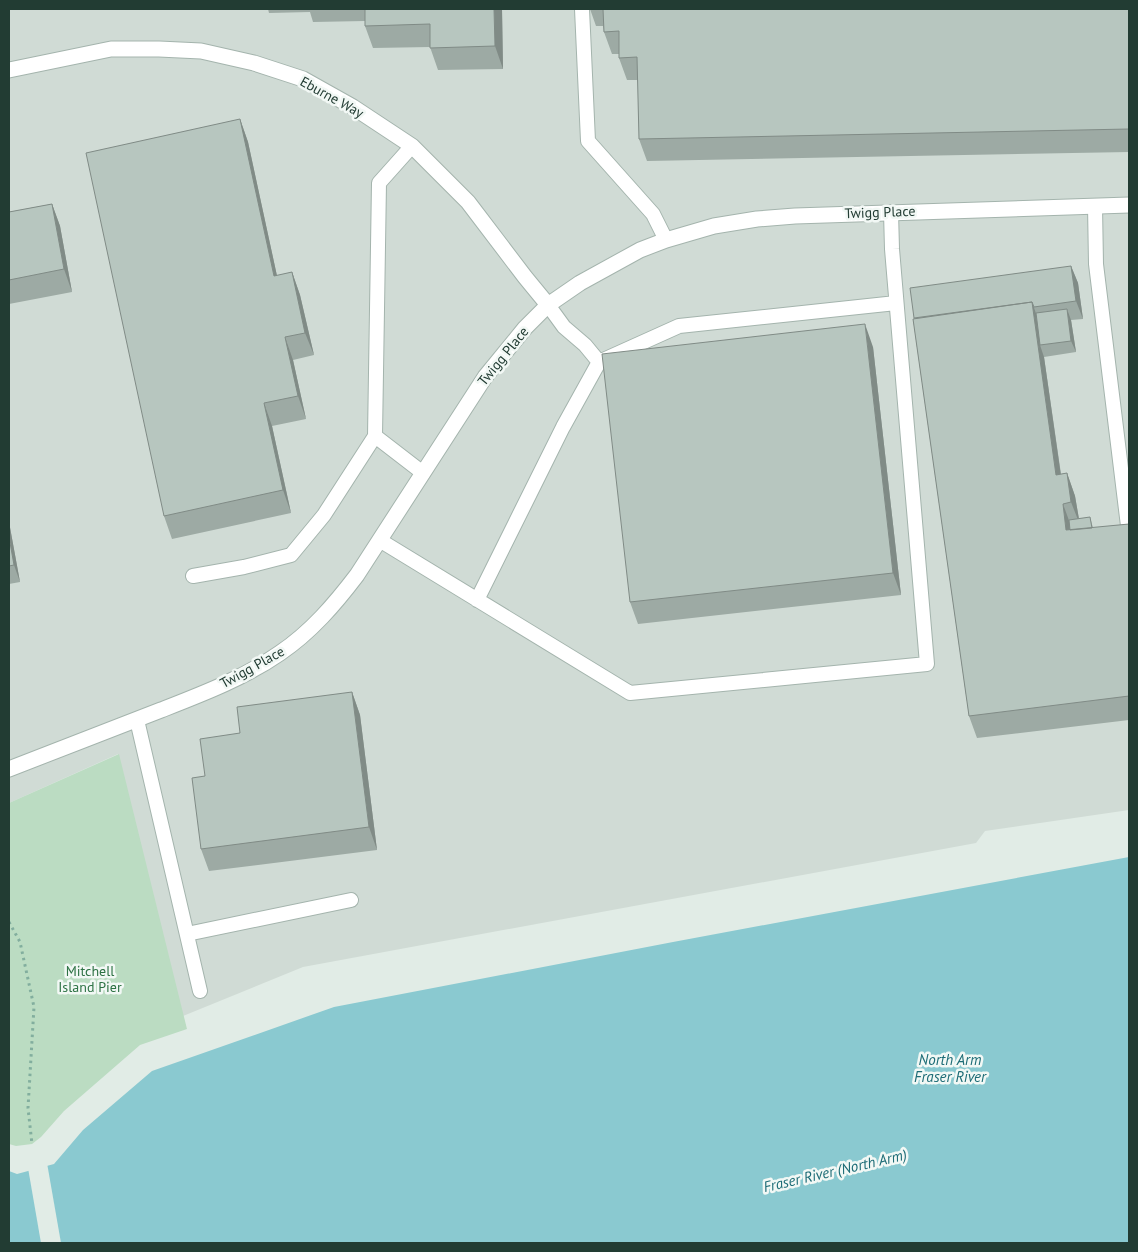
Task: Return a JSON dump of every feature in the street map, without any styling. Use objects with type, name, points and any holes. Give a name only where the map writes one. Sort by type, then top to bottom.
[{"type":"street","name":"Eburne Way","points":[[9,70],[111,48],[158,49],[201,51],[254,63],[303,79],[353,107],[412,146],[468,202],[548,305]]},
{"type":"street","name":"Twigg Place","points":[[9,769],[202,694],[253,670],[281,653],[308,631],[335,603],[357,575],[381,541],[489,370],[525,328],[548,305],[580,283],[640,250],[714,226],[757,219],[891,212],[1129,205]]},
{"type":"lane","points":[[582,9],[588,141],[653,214],[666,240]]},
{"type":"lane","points":[[193,576],[244,567],[290,554],[324,515],[375,436],[379,184],[412,146]]},
{"type":"lane","points":[[1095,206],[1096,264],[1129,534]]},
{"type":"lane","points":[[381,541],[630,693],[927,664],[896,303],[891,212]]},
{"type":"lane","points":[[477,600],[562,427],[599,362],[679,326],[896,303]]},
{"type":"lane","points":[[548,305],[564,327],[585,345],[599,362]]},
{"type":"lane","points":[[375,436],[423,473]]},
{"type":"lane","points":[[137,720],[200,991]]},
{"type":"lane","points":[[187,934],[351,900]]},
{"type":"path","points":[[9,922],[20,942],[34,1007],[28,1108],[32,1144]]},
{"type":"shaded area","points":[[9,9],[1129,9],[1129,810],[985,831],[976,843],[303,967],[183,1016],[118,754],[9,803]]},
{"type":"green space","name":"Mitchell Island Pier","points":[[119,754],[187,1029],[140,1045],[64,1111],[41,1137],[32,1144],[16,1146],[9,1144],[9,803]]},
{"type":"water","name":"North Arm Fraser River","points":[[1129,857],[1129,1243],[9,1243],[9,1171],[17,1174],[54,1164],[83,1130],[152,1071],[334,1007]]},
{"type":"pier","points":[[47,1163],[61,1243],[41,1243],[28,1168]]},
{"type":"building","points":[[365,9],[494,9],[495,46],[430,48],[430,24],[365,26]]},
{"type":"building","points":[[603,9],[1129,9],[1129,129],[639,139],[637,57],[619,58],[619,31],[604,32]]},
{"type":"building","points":[[240,119],[274,276],[292,272],[305,333],[285,337],[298,396],[264,403],[283,490],[164,516],[86,153]]},
{"type":"building","points":[[52,204],[64,269],[9,280],[9,212]]},
{"type":"building","points":[[1071,266],[1076,301],[1034,307],[1032,302],[914,318],[910,288]]},
{"type":"building","points":[[1032,302],[1056,475],[1067,473],[1071,502],[1063,504],[1066,530],[1129,524],[1129,696],[969,716],[913,319]]},
{"type":"building","points":[[1067,309],[1071,341],[1040,345],[1036,313]]},
{"type":"building","points":[[865,324],[893,573],[630,602],[602,354]]},
{"type":"building","points":[[1090,517],[1092,528],[1070,530],[1069,520]]},
{"type":"building","points":[[9,537],[14,565],[9,566]]},
{"type":"building","points":[[352,692],[369,827],[201,849],[192,778],[205,776],[200,739],[240,733],[237,707]]},
{"type":"water label","name":"Fraser River (North Arm)","points":[[835,1171]]}]
